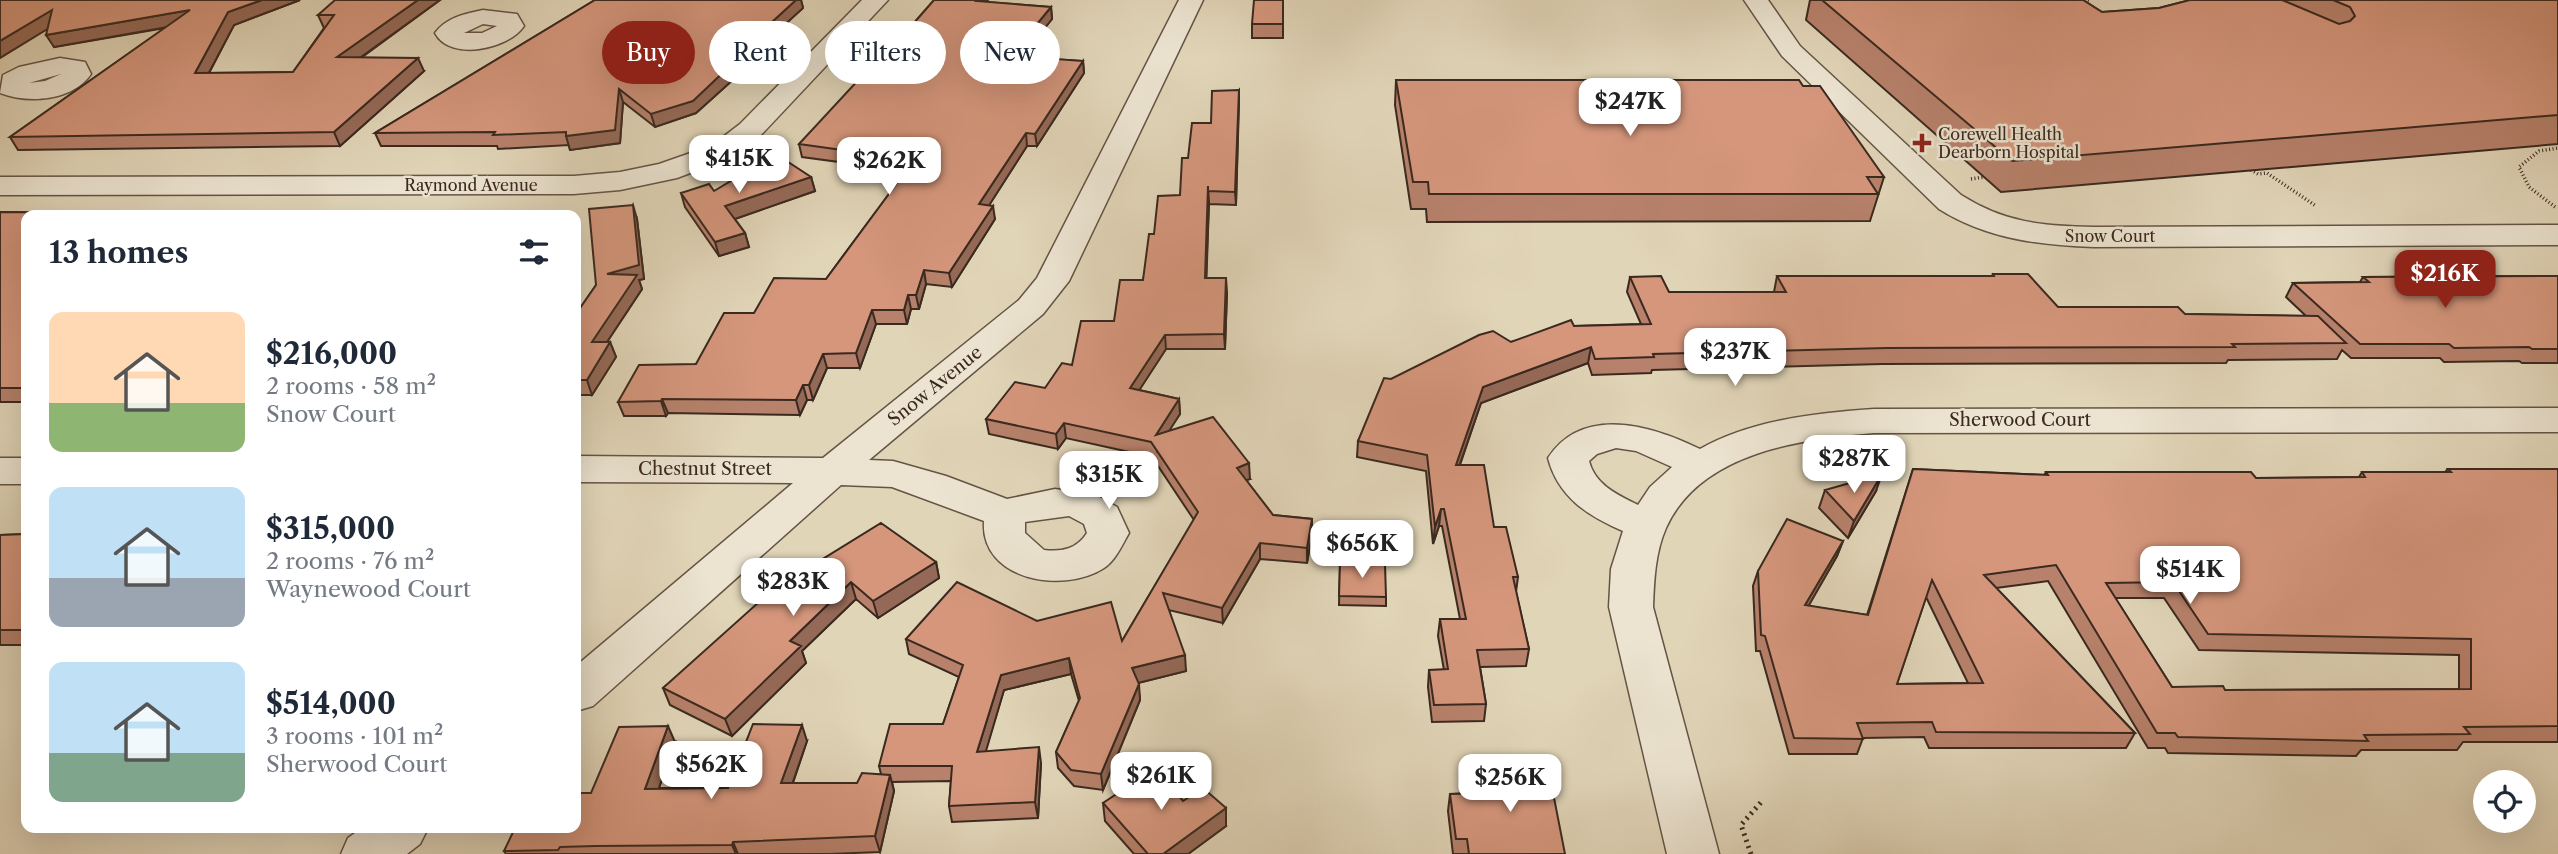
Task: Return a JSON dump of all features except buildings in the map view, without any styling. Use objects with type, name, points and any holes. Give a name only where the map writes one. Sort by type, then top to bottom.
[{"type":"street","name":"Raymond Avenue","points":[[0,186],[575,185],[644,177],[687,166],[712,155],[750,130],[876,0]]},
{"type":"street","name":"Snow Avenue","points":[[581,689],[833,470],[1031,307],[1052,281],[1191,0]]},
{"type":"street","name":"Snow Court","points":[[1756,0],[1791,51],[1950,202],[1999,228],[2038,235],[2094,237],[2557,225]]},
{"type":"street","name":"Sherwood Court","points":[[1693,854],[1632,607],[1632,569],[1647,525],[1669,493],[1700,466],[1738,445],[1782,430],[1874,421],[2558,420]]},
{"type":"street","points":[[1647,525],[1602,503],[1581,488],[1570,472],[1568,458],[1578,446],[1593,439],[1636,436],[1656,442],[1700,466]]},
{"type":"street","name":"Chestnut Street","points":[[581,470],[833,470],[894,474],[932,485],[1006,514]]},
{"type":"street","points":[[0,471],[21,471]]},
{"type":"street","points":[[368,854],[395,833]]},
{"type":"path","points":[[2557,225],[2554,205],[2529,187],[2519,167],[2539,151],[2558,148]]},
{"type":"path","points":[[2251,170],[2258,174],[2267,173],[2319,209]]},
{"type":"path","points":[[1751,854],[1741,824],[1763,800]]},
{"type":"place","name":"Corewell Health Dearborn Hospital","points":[[1922,143]]}]
